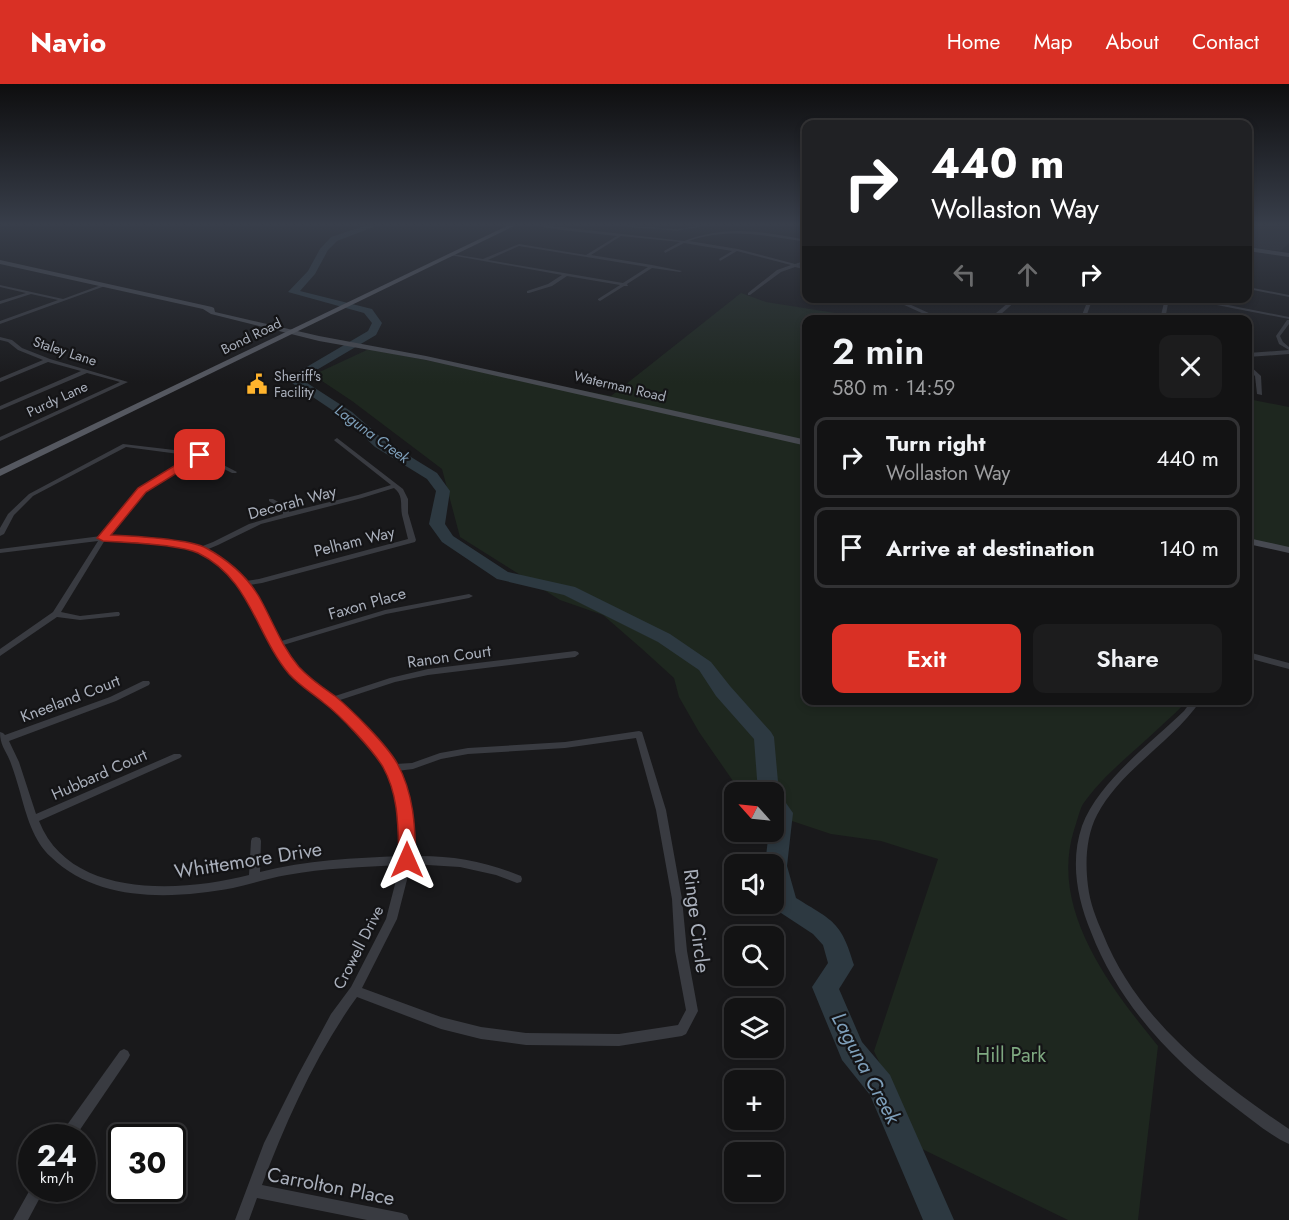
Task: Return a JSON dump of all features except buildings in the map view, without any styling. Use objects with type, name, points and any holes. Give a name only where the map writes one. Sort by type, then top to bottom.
[{"type":"main road","name":"Waterman Road","points":[[67,277],[206,308],[216,313],[374,342],[426,358]]},
{"type":"main road","name":"Bond Road","points":[[0,465],[398,277]]},
{"type":"main road","name":"Bond Road","points":[[349,301],[403,277]]},
{"type":"main road","name":"Bond Road","points":[[0,473],[292,328]]},
{"type":"main road","name":"Waterman Road","points":[[292,328],[366,348],[426,358],[802,442]]},
{"type":"main road","points":[[1252,542],[1289,550]]},
{"type":"street","points":[[529,292],[550,285],[563,277]]},
{"type":"street","points":[[578,277],[626,285]]},
{"type":"street","points":[[600,300],[637,277]]},
{"type":"street","points":[[750,294],[771,277]]},
{"type":"street","points":[[0,323],[103,285]]},
{"type":"street","points":[[0,286],[63,300]]},
{"type":"street","points":[[1252,289],[1289,296]]},
{"type":"street","points":[[0,303],[31,293]]},
{"type":"street","points":[[890,307],[903,303],[931,315]]},
{"type":"street","points":[[998,314],[1011,303]]},
{"type":"street","points":[[1084,315],[1089,304],[1085,303]]},
{"type":"street","points":[[1207,303],[1289,320],[1278,336],[1289,351]]},
{"type":"street","name":"Staley Lane","points":[[0,338],[48,360],[125,382]]},
{"type":"street","points":[[1252,355],[1289,351]]},
{"type":"street","points":[[0,380],[48,360]]},
{"type":"street","points":[[1252,370],[1258,376],[1260,394]]},
{"type":"street","points":[[0,408],[86,371]]},
{"type":"street","name":"Purdy Lane","points":[[0,439],[125,382]]},
{"type":"street","points":[[337,440],[393,486]]},
{"type":"street","points":[[0,534],[11,514],[38,490],[125,445],[200,455],[234,472]]},
{"type":"street","points":[[0,653],[56,614],[103,538],[142,490],[200,455]]},
{"type":"street","name":"Decorah Way","points":[[200,549],[211,546],[248,527],[356,499],[393,486]]},
{"type":"street","name":"Pelham Way","points":[[244,583],[412,540],[406,518],[404,494],[393,486]]},
{"type":"street","points":[[270,500],[285,508],[287,516]]},
{"type":"street","points":[[0,516],[11,514]]},
{"type":"street","name":"Crowell Drive","points":[[0,551],[103,538],[144,540],[200,549],[230,569],[244,583],[275,645],[295,671],[311,687],[331,700],[379,750],[392,768],[402,795],[406,816],[407,860],[391,919],[355,991],[335,1018],[302,1079],[269,1148],[242,1220]]},
{"type":"street","name":"Faxon Place","points":[[275,645],[386,612],[469,596]]},
{"type":"street","points":[[56,614],[80,618],[116,614]]},
{"type":"street","name":"Ranon Court","points":[[331,700],[393,680],[428,672],[574,654]]},
{"type":"street","points":[[1252,656],[1289,666]]},
{"type":"street","name":"Kneeland Court","points":[[2,737],[113,699],[146,683]]},
{"type":"street","points":[[1193,705],[1104,796],[1092,814],[1082,847],[1081,872],[1085,900],[1098,938],[1120,979],[1159,1030],[1211,1081],[1289,1137]]},
{"type":"street","name":"Ringe Circle","points":[[355,991],[441,1023],[481,1033],[526,1039],[619,1040],[682,1030],[692,1011],[681,951],[670,852],[661,810],[639,734],[565,745],[468,751],[440,756],[413,766],[392,768]]},
{"type":"street","name":"Whittemore Drive","points":[[2,737],[47,846],[71,867],[91,878],[116,886],[174,891],[205,889],[305,867],[407,860],[476,864],[501,871],[517,879]]},
{"type":"street","name":"Hubbard Court","points":[[34,819],[177,756]]},
{"type":"street","points":[[254,878],[256,841]]},
{"type":"street","points":[[76,1124],[123,1056]]},
{"type":"street","name":"Carrolton Place","points":[[253,1190],[402,1220]]},
{"type":"street","points":[[20,1220],[30,1202]]},
{"type":"green space","name":"Hill Park","points":[[741,293],[766,302],[848,315],[802,315],[802,705],[1183,705],[1091,793],[1080,810],[1069,860],[1070,889],[1077,918],[1089,946],[1104,973],[1158,1046],[1138,1220],[1068,1220],[918,1147],[874,1051],[938,859],[881,841],[831,834],[784,818],[784,782],[733,781],[699,732],[679,697],[674,678],[603,615],[560,600],[460,537],[442,469],[352,401],[313,375],[369,349],[611,396]]},
{"type":"green space","points":[[1252,400],[1289,407],[1289,552],[1252,544]]},
{"type":"waterway","name":"Laguna Creek","points":[[307,277],[293,292],[368,311],[377,323],[372,333],[297,377],[298,383],[348,415],[380,444],[432,476],[443,491],[437,524],[447,539],[503,576],[569,591],[664,638],[705,666],[723,691],[764,737],[768,782]]},
{"type":"waterway","name":"Laguna Creek","points":[[779,842],[776,866],[786,904],[822,927],[834,940],[841,965],[825,987],[852,1051],[880,1085],[939,1220]]},
{"type":"place","name":"Sheriff's Facility","points":[[257,384]]},
{"type":"route","points":[[200,455],[161,476],[142,490],[103,538],[162,542],[200,549],[235,573],[256,603],[275,645],[295,671],[311,687],[331,700],[390,764],[402,795],[406,816],[407,860]]}]
